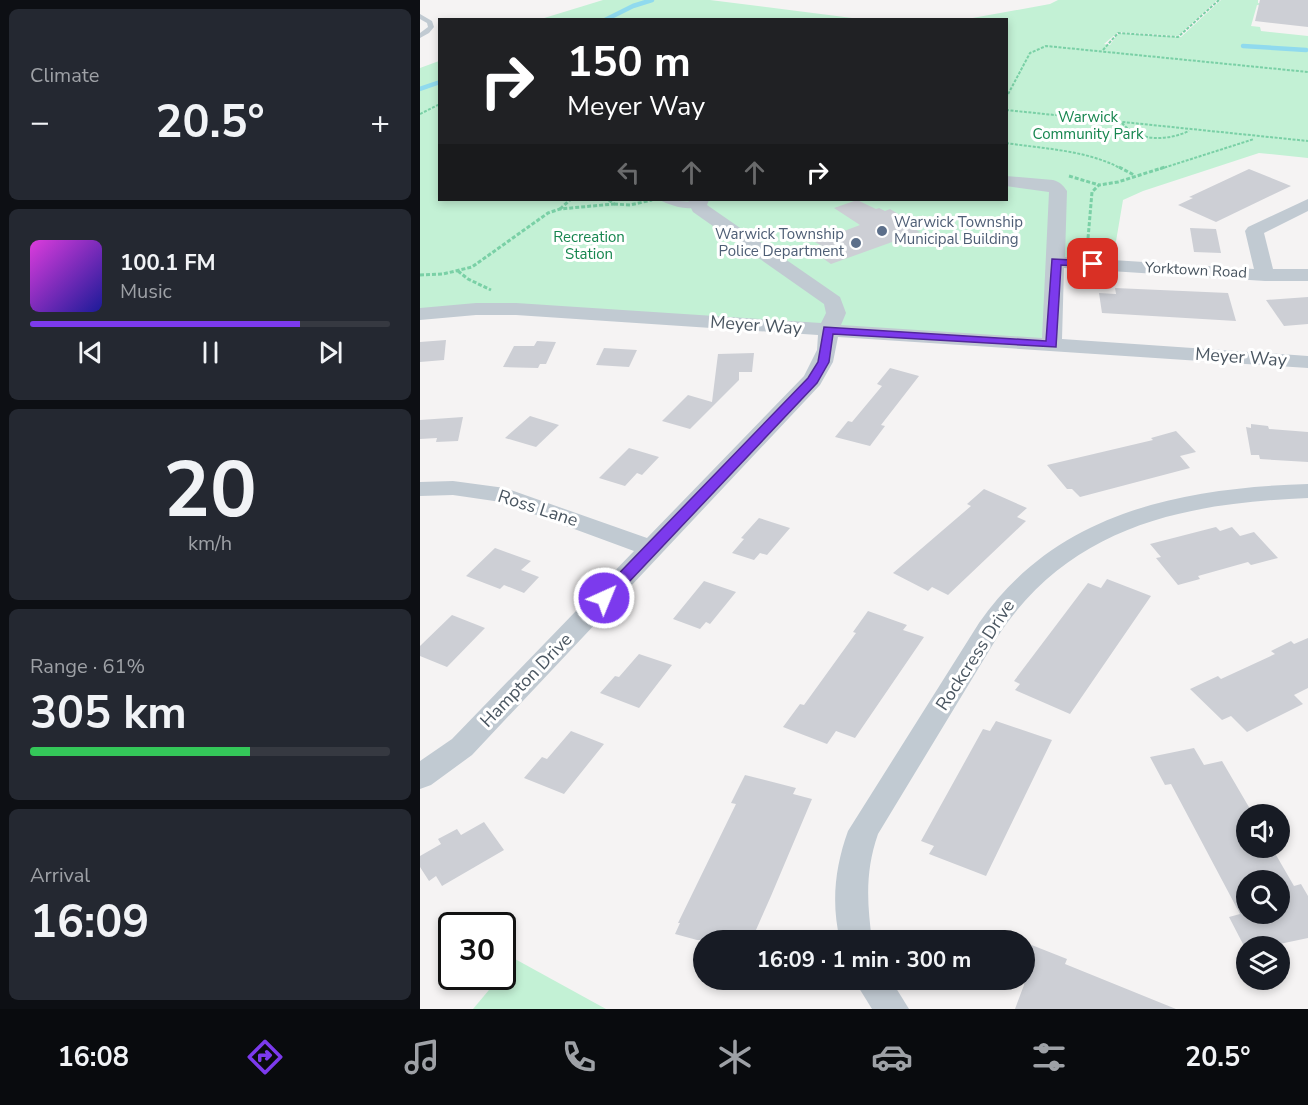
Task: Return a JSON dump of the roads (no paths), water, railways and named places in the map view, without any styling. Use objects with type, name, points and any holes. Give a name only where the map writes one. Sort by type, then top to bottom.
[{"type":"street","points":[[1008,181],[1053,185],[1058,191],[1052,345]]},
{"type":"street","name":"Hampton Drive","points":[[420,777],[462,747],[812,380],[824,362],[828,330],[836,313],[833,301],[699,202]]},
{"type":"street","points":[[1272,275],[1254,231],[1308,204]]},
{"type":"street","name":"Yorktown Road","points":[[1056,262],[1272,275],[1308,275]]},
{"type":"street","name":"Meyer Way","points":[[420,314],[476,309],[516,309],[1308,362]]},
{"type":"street","name":"Ross Lane","points":[[420,489],[453,488],[505,495],[652,549]]},
{"type":"street","name":"Rockcress Drive","points":[[854,930],[850,915],[850,877],[855,854],[864,831],[995,618],[1029,580],[1062,554],[1098,532],[1161,509],[1195,500],[1240,494],[1308,491]]},
{"type":"street","points":[[878,990],[892,1009]]},
{"type":"lane","points":[[420,16],[430,22],[431,27],[420,36]]},
{"type":"lane","points":[[668,201],[683,205],[699,202]]},
{"type":"waterway","points":[[609,18],[633,6],[652,0]]},
{"type":"waterway","points":[[1243,46],[1306,50]]},
{"type":"waterway","points":[[420,89],[438,83]]},
{"type":"place","name":"Warwick Township Municipal Building","points":[[882,231]]},
{"type":"place","name":"Warwick Township Police Department","points":[[856,243]]},
{"type":"park label","name":"Warwick Community Park","points":[[1088,126]]},
{"type":"park label","name":"Recreation Station","points":[[589,246]]}]
